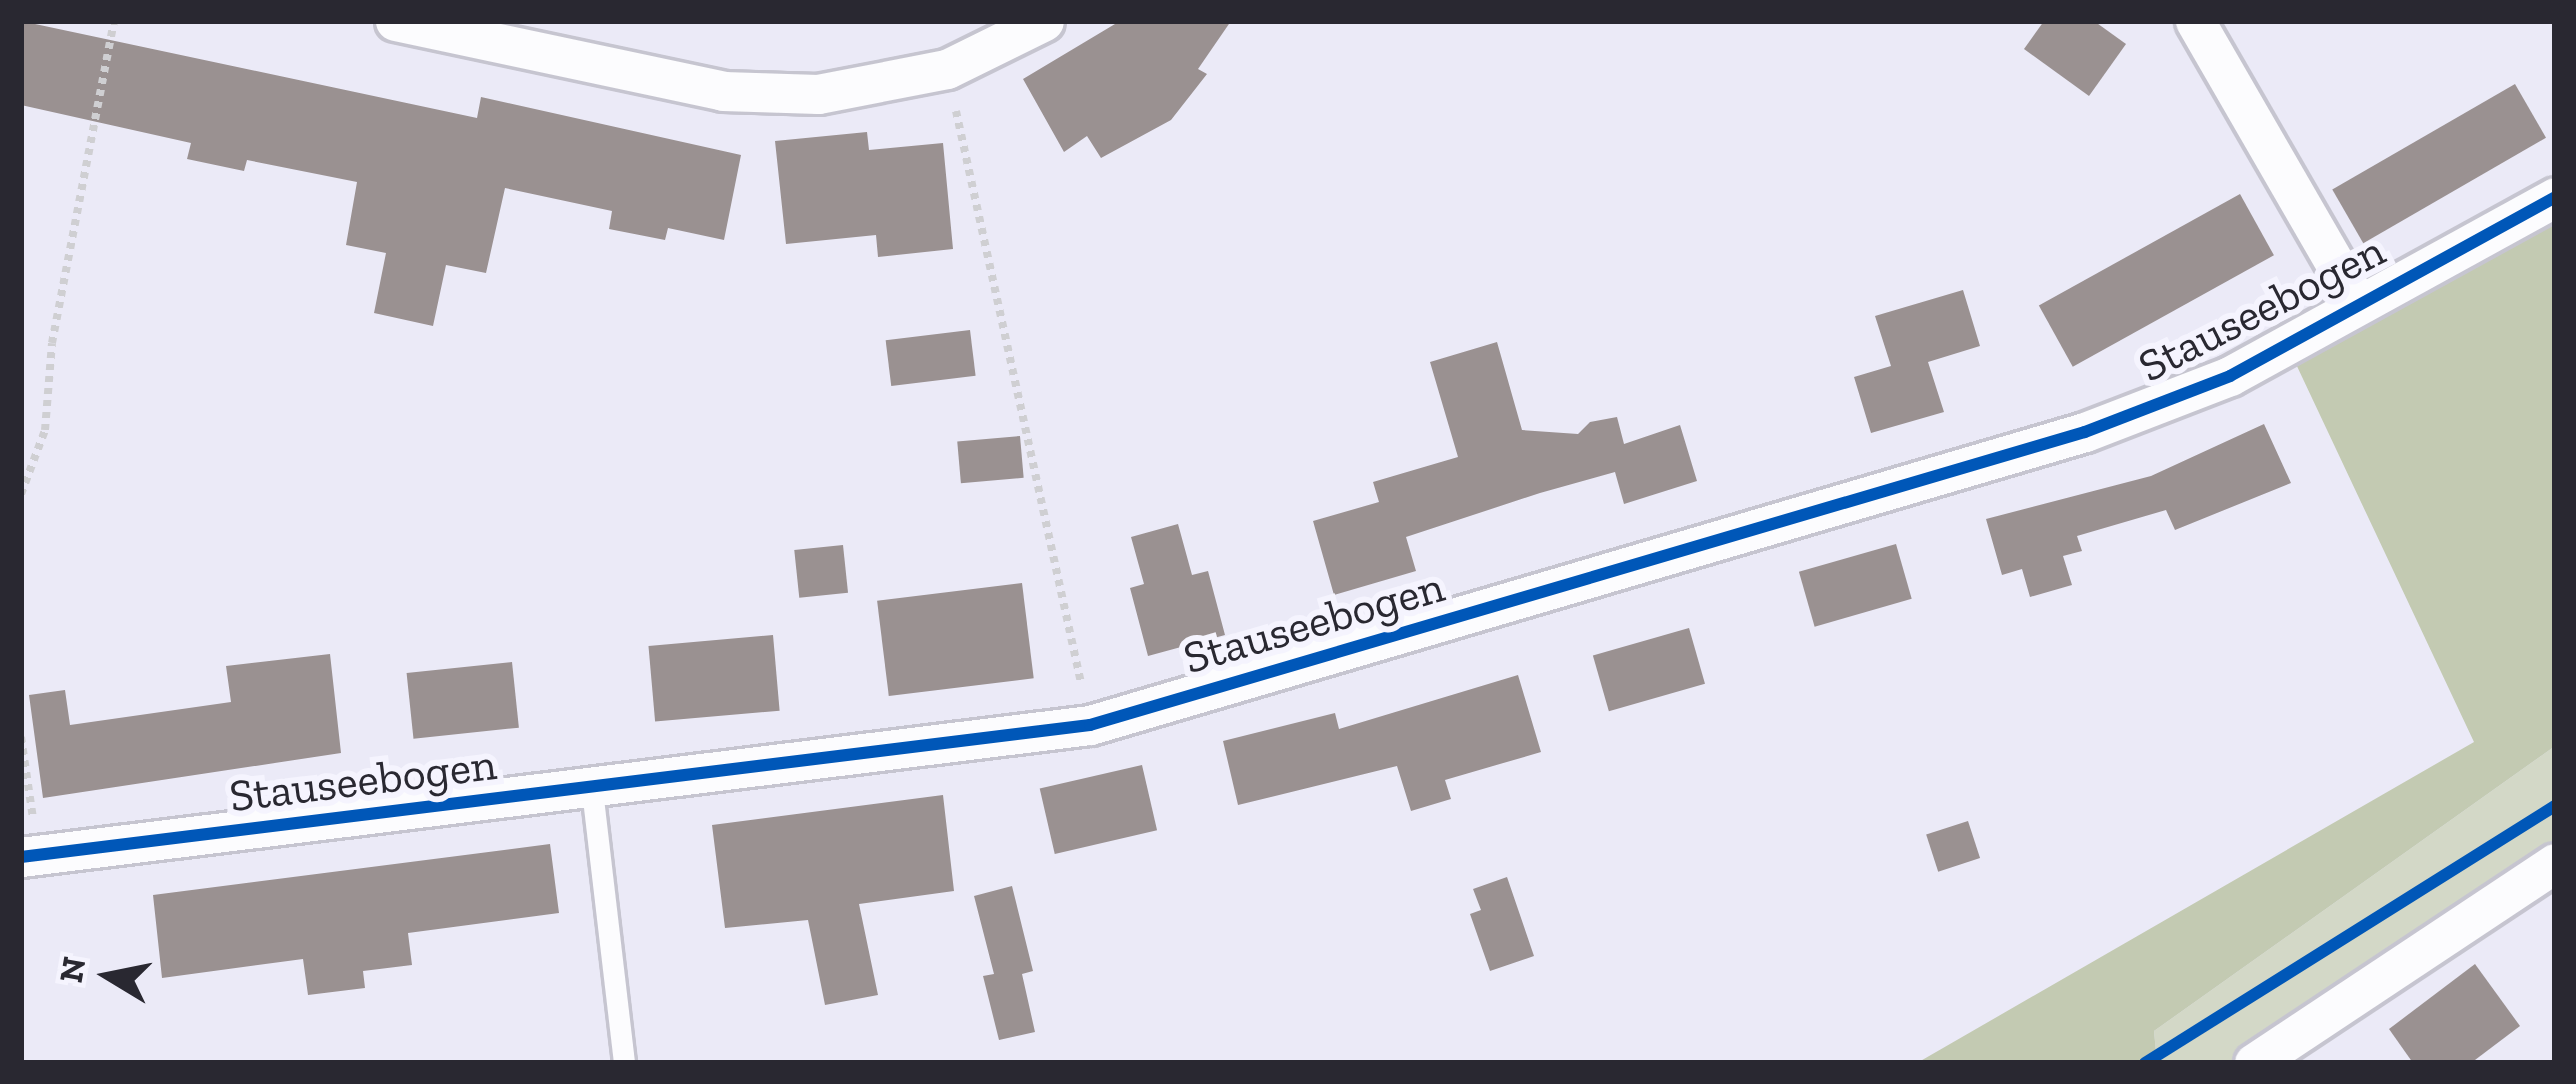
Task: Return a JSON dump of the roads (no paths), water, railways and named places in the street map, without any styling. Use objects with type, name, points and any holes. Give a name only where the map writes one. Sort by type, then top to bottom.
[{"type":"street","points":[[395,21],[723,91],[818,94],[947,69],[1044,21]]},
{"type":"street","points":[[2195,21],[2358,303]]},
{"type":"street","name":"Stauseebogen","points":[[30,856],[1090,725],[2085,431],[2230,376],[2555,197]]},
{"type":"street","points":[[2254,1063],[2323,1012],[2555,863]]},
{"type":"lane","points":[[592,790],[624,1063]]}]
